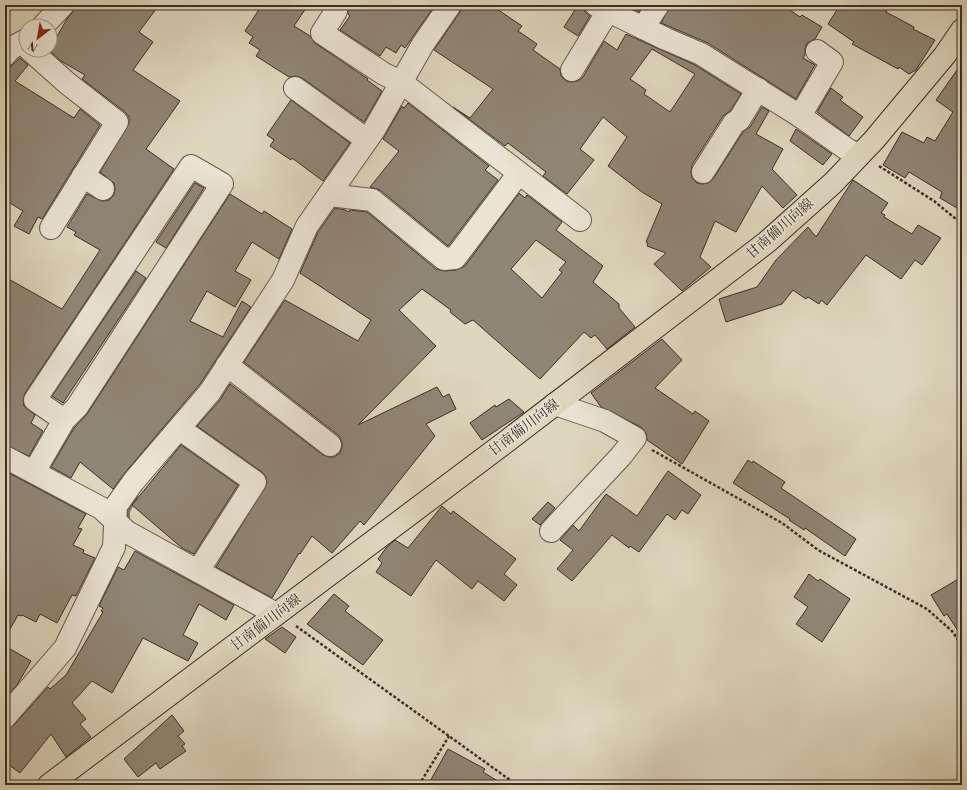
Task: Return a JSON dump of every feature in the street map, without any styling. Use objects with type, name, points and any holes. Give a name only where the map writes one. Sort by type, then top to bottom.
[{"type":"main road","name":"甘南備川向線","points":[[49,785],[555,404],[767,242],[833,182],[874,140],[945,55],[962,30]]},
{"type":"street","points":[[51,18],[63,5]]},
{"type":"street","points":[[5,717],[65,648],[114,547],[116,506],[134,482],[210,392],[283,280],[307,226],[368,140],[423,44],[450,5]]},
{"type":"street","points":[[643,28],[658,5]]},
{"type":"street","points":[[572,70],[602,8],[701,54],[800,116],[848,150],[859,155]]},
{"type":"street","points":[[336,11],[322,33],[384,74],[401,82],[580,220]]},
{"type":"street","points":[[5,55],[18,48]]},
{"type":"street","points":[[800,116],[832,62],[817,51]]},
{"type":"street","points":[[40,58],[66,83],[117,122],[51,228]]},
{"type":"street","points":[[295,88],[368,140]]},
{"type":"street","points":[[703,172],[734,123],[740,120],[758,89]]},
{"type":"street","points":[[34,472],[64,420],[77,407],[222,184],[191,166],[35,400],[64,420]]},
{"type":"street","points":[[329,195],[372,200],[444,258],[455,258],[519,173]]},
{"type":"street","points":[[83,176],[103,189]]},
{"type":"street","points":[[227,365],[330,445]]},
{"type":"street","points":[[551,531],[621,456],[635,438],[605,421],[555,404]]},
{"type":"street","points":[[180,429],[255,482],[198,571]]},
{"type":"street","points":[[5,456],[101,508],[127,532],[276,614]]},
{"type":"path","points":[[859,155],[870,160],[934,201],[962,224]]},
{"type":"path","points":[[635,438],[654,451],[782,523],[818,550],[927,609],[952,631],[962,646]]},
{"type":"path","points":[[276,614],[517,785]]},
{"type":"path","points":[[419,785],[449,736]]},
{"type":"building","points":[[75,5],[159,5],[139,32],[153,42],[133,70],[180,101],[146,149],[174,169],[25,393],[23,400],[24,406],[35,415],[31,423],[43,431],[29,456],[5,445],[5,277],[62,309],[100,250],[74,235],[76,232],[67,227],[87,194],[102,201],[109,200],[114,195],[114,183],[100,172],[129,123],[129,117],[125,112],[82,79],[85,75],[58,58],[58,34],[72,13]]},
{"type":"building","points":[[262,5],[308,5],[294,26],[310,36],[315,43],[368,79],[367,80],[382,91],[364,122],[302,78],[296,76],[289,77],[256,56],[260,50],[249,43],[253,37],[245,31]]},
{"type":"building","points":[[347,5],[435,5],[405,48],[401,45],[396,53],[386,47],[380,56],[340,30],[350,16],[348,14]]},
{"type":"building","points":[[462,5],[491,5],[522,26],[518,31],[537,44],[533,50],[560,69],[561,76],[566,81],[578,81],[583,77],[604,41],[617,50],[626,34],[695,65],[741,94],[730,111],[723,116],[692,165],[692,178],[697,183],[702,184],[708,183],[713,179],[743,132],[750,127],[762,107],[769,111],[756,134],[783,149],[772,169],[797,195],[783,208],[762,186],[736,232],[715,221],[700,257],[711,267],[682,291],[654,264],[666,253],[647,246],[648,243],[646,242],[662,204],[642,192],[608,166],[627,137],[603,117],[580,149],[594,160],[567,194],[543,176],[546,172],[508,143],[505,146],[453,107],[470,118],[493,89],[434,50],[460,12]],"holes":[[[652,49],[695,74],[670,112],[644,94],[646,90],[630,79]]]},
{"type":"building","points":[[578,5],[584,5],[585,12],[590,16],[578,36],[564,27]]},
{"type":"building","points":[[625,5],[643,5],[639,12]]},
{"type":"building","points":[[670,5],[783,5],[800,17],[802,15],[822,27],[815,39],[807,43],[803,58],[815,65],[796,99],[708,43],[661,23]]},
{"type":"building","points":[[840,5],[890,5],[886,12],[914,27],[913,29],[935,40],[916,70],[909,74],[899,67],[898,69],[852,44],[854,42],[828,24]]},
{"type":"building","points":[[20,58],[28,65],[15,81],[74,118],[80,109],[100,125],[42,219],[38,217],[29,234],[14,226],[23,211],[5,200],[5,67],[10,67]]},
{"type":"building","points":[[962,63],[962,211],[940,198],[942,192],[909,172],[905,178],[883,165],[902,132],[924,143],[927,137],[935,141],[953,112],[936,100]]},
{"type":"building","points":[[831,88],[843,97],[840,100],[863,117],[849,136],[817,112]]},
{"type":"building","points":[[291,100],[350,143],[323,181],[292,158],[291,160],[270,146],[274,140],[267,135]]},
{"type":"building","points":[[408,103],[489,166],[485,170],[498,180],[448,246],[380,190],[370,187],[399,151],[383,139],[402,106],[404,108]]},
{"type":"building","points":[[796,129],[832,154],[823,165],[790,141]]},
{"type":"building","points":[[853,180],[888,203],[881,213],[885,215],[884,217],[912,234],[918,225],[941,238],[922,265],[915,260],[901,279],[866,255],[827,305],[821,300],[819,304],[808,297],[806,299],[793,290],[782,304],[726,322],[719,299],[757,287],[776,260],[808,227],[816,237]]},
{"type":"building","points":[[195,183],[204,188],[166,248],[156,242]]},
{"type":"building","points":[[519,193],[525,198],[527,195],[562,222],[556,230],[603,266],[593,282],[619,304],[619,308],[635,327],[607,349],[595,335],[591,338],[584,332],[540,379],[473,320],[465,324],[450,312],[451,310],[422,289],[399,310],[436,346],[358,425],[437,387],[443,397],[449,394],[456,409],[426,424],[435,436],[364,525],[360,521],[332,553],[312,536],[300,554],[299,553],[272,598],[216,567],[267,483],[266,477],[262,472],[197,426],[220,400],[230,384],[323,455],[334,457],[340,453],[342,447],[342,441],[338,435],[244,362],[285,300],[358,341],[371,320],[300,273],[318,232],[335,208],[349,212],[350,210],[367,212],[436,269],[445,271],[456,270],[465,266]],"holes":[[[536,240],[566,262],[559,270],[562,272],[542,298],[511,269]]]},
{"type":"building","points":[[230,194],[262,214],[264,211],[292,229],[279,259],[252,242],[235,271],[251,280],[235,307],[207,291],[190,321],[223,337],[242,301],[251,307],[200,384],[113,489],[80,462],[71,478],[51,467],[74,428],[87,414]]},
{"type":"building","points":[[136,271],[146,278],[63,403],[52,396]]},
{"type":"building","points":[[662,339],[682,360],[655,388],[693,414],[695,411],[709,421],[682,464],[647,440],[646,433],[641,427],[601,407],[591,393]]},
{"type":"building","points":[[509,399],[524,412],[482,440],[470,423],[495,405],[496,407]]},
{"type":"building","points":[[181,445],[238,485],[194,554],[182,548],[132,505]]},
{"type":"building","points":[[748,460],[752,463],[753,461],[785,482],[781,488],[856,539],[845,556],[805,528],[804,530],[789,520],[790,519],[733,483]]},
{"type":"building","points":[[5,471],[86,514],[78,528],[82,529],[73,545],[84,550],[83,553],[95,558],[76,596],[72,595],[57,623],[40,614],[36,622],[22,615],[18,615],[5,638]]},
{"type":"building","points":[[668,471],[701,495],[688,514],[682,510],[675,520],[667,514],[639,552],[630,546],[629,548],[612,535],[572,581],[557,569],[573,550],[560,540],[573,525],[579,531],[606,494],[637,516]]},
{"type":"building","points":[[548,502],[555,508],[540,525],[532,519]]},
{"type":"building","points":[[442,506],[451,514],[453,511],[516,559],[504,574],[517,585],[504,601],[478,581],[472,589],[436,560],[411,596],[376,572],[382,563],[378,559],[386,548],[395,540],[408,548]]},
{"type":"building","points":[[135,551],[234,605],[226,620],[199,604],[183,635],[198,643],[188,661],[143,638],[112,693],[92,681],[72,703],[86,719],[80,724],[91,737],[66,757],[51,734],[20,773],[5,762],[5,729],[14,725],[48,687],[50,689],[66,675],[103,612],[101,611],[103,608],[99,606],[118,567],[124,570]]},
{"type":"building","points":[[809,574],[818,581],[820,579],[850,599],[822,642],[796,624],[808,607],[794,597]]},
{"type":"building","points":[[962,577],[962,637],[947,614],[944,616],[931,595]]},
{"type":"building","points":[[334,594],[349,606],[345,611],[383,640],[363,665],[307,624]]},
{"type":"building","points":[[282,627],[296,637],[285,653],[265,639]]},
{"type":"building","points":[[5,646],[31,661],[17,685],[5,698]]},
{"type":"building","points":[[172,715],[184,731],[178,736],[185,744],[182,746],[186,751],[160,769],[156,763],[138,777],[124,759]]},
{"type":"building","points":[[448,749],[485,769],[483,772],[504,785],[428,785]]},
{"type":"waterway","points":[[127,525],[127,511],[135,497]]}]
